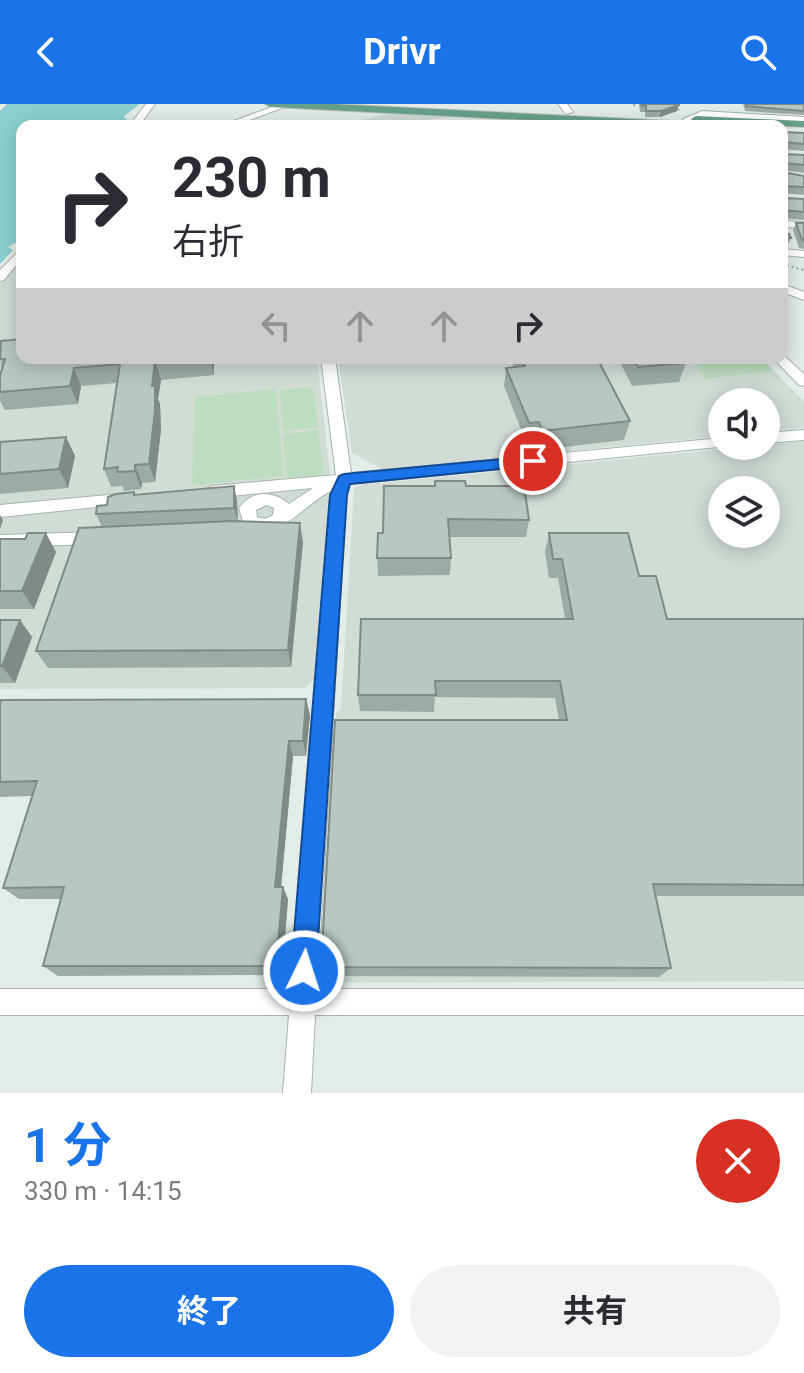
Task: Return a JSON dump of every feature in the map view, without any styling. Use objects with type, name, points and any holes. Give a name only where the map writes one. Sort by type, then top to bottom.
[{"type":"main road","points":[[270,104],[764,120]]},
{"type":"main road","points":[[415,104],[610,120]]},
{"type":"main road","points":[[662,120],[684,116]]},
{"type":"street","points":[[139,120],[151,104]]},
{"type":"street","points":[[708,104],[804,109]]},
{"type":"street","points":[[242,120],[286,105]]},
{"type":"street","points":[[0,277],[16,258]]},
{"type":"street","points":[[297,1093],[317,700],[338,495],[344,479],[329,364]]},
{"type":"street","points":[[787,364],[802,378]]},
{"type":"street","points":[[780,437],[804,435]]},
{"type":"street","points":[[192,493],[708,444]]},
{"type":"street","points":[[241,530],[274,522],[322,489],[344,479]]},
{"type":"street","points":[[0,511],[147,497]]},
{"type":"street","points":[[0,541],[121,537]]},
{"type":"street","points":[[0,1002],[804,1002]]},
{"type":"shaded area","points":[[389,113],[451,117],[426,120],[363,120]]},
{"type":"shaded area","points":[[16,265],[16,364],[318,364],[330,473],[326,476],[0,507],[0,284]]},
{"type":"shaded area","points":[[339,364],[696,364],[706,379],[774,371],[804,402],[804,428],[780,431],[780,388],[708,388],[708,437],[382,469],[352,453]]},
{"type":"shaded area","points":[[804,441],[804,981],[324,983],[319,976],[336,713],[341,709],[354,489],[360,485],[708,451],[708,460],[780,460],[780,443]]},
{"type":"shaded area","points":[[312,486],[329,497],[314,679],[305,688],[0,689],[0,516]]},
{"type":"green space","points":[[696,364],[768,364],[774,371],[706,379]]},
{"type":"green space","points":[[313,387],[318,427],[283,431],[280,390]]},
{"type":"green space","points":[[276,389],[283,476],[192,485],[195,397]]},
{"type":"green space","points":[[318,430],[324,474],[287,478],[283,434]]},
{"type":"water","points":[[7,104],[140,104],[123,117],[126,120],[16,120],[16,242],[8,247],[13,250],[0,264],[0,111]]},
{"type":"building","points":[[641,104],[679,105],[661,111],[646,111],[646,106]]},
{"type":"building","points":[[804,104],[804,111],[746,106]]},
{"type":"building","points":[[788,132],[804,133],[804,144],[788,142]]},
{"type":"building","points":[[788,154],[804,155],[804,165],[788,163]]},
{"type":"building","points":[[788,173],[804,176],[804,187],[788,186]]},
{"type":"building","points":[[788,198],[804,199],[804,212],[788,211]]},
{"type":"building","points":[[796,223],[804,223],[804,241],[802,240]]},
{"type":"building","points":[[16,340],[16,364],[120,364],[74,368],[70,386],[0,392],[5,359],[0,359],[1,341]]},
{"type":"building","points":[[120,364],[155,364],[152,386],[155,386],[155,410],[149,464],[135,465],[135,471],[117,472],[118,467],[104,469]]},
{"type":"building","points":[[600,364],[630,421],[542,431],[539,422],[529,423],[506,368]]},
{"type":"building","points":[[636,364],[674,364],[638,367]]},
{"type":"building","points":[[66,437],[59,469],[0,474],[0,442]]},
{"type":"building","points":[[435,481],[465,481],[466,486],[524,486],[529,520],[448,519],[451,558],[377,558],[378,533],[383,533],[384,486],[435,486]]},
{"type":"building","points":[[234,486],[234,508],[96,514],[97,506],[107,505],[108,497],[116,494]]},
{"type":"building","points":[[233,521],[300,523],[288,650],[36,651],[79,528]]},
{"type":"building","points":[[28,533],[46,533],[22,591],[0,591],[0,539],[25,539]]},
{"type":"building","points":[[549,533],[628,533],[639,576],[656,576],[667,619],[804,619],[804,885],[653,884],[671,968],[321,967],[335,720],[567,720],[560,681],[435,681],[436,695],[358,695],[361,619],[573,619],[562,559],[553,559]]},
{"type":"building","points":[[0,620],[20,620],[2,666],[0,666]]},
{"type":"building","points":[[306,699],[303,741],[289,741],[275,887],[283,887],[276,966],[43,966],[64,887],[3,888],[37,781],[0,782],[1,700]]},
{"type":"route","points":[[304,971],[338,495],[344,479],[533,461]]}]
